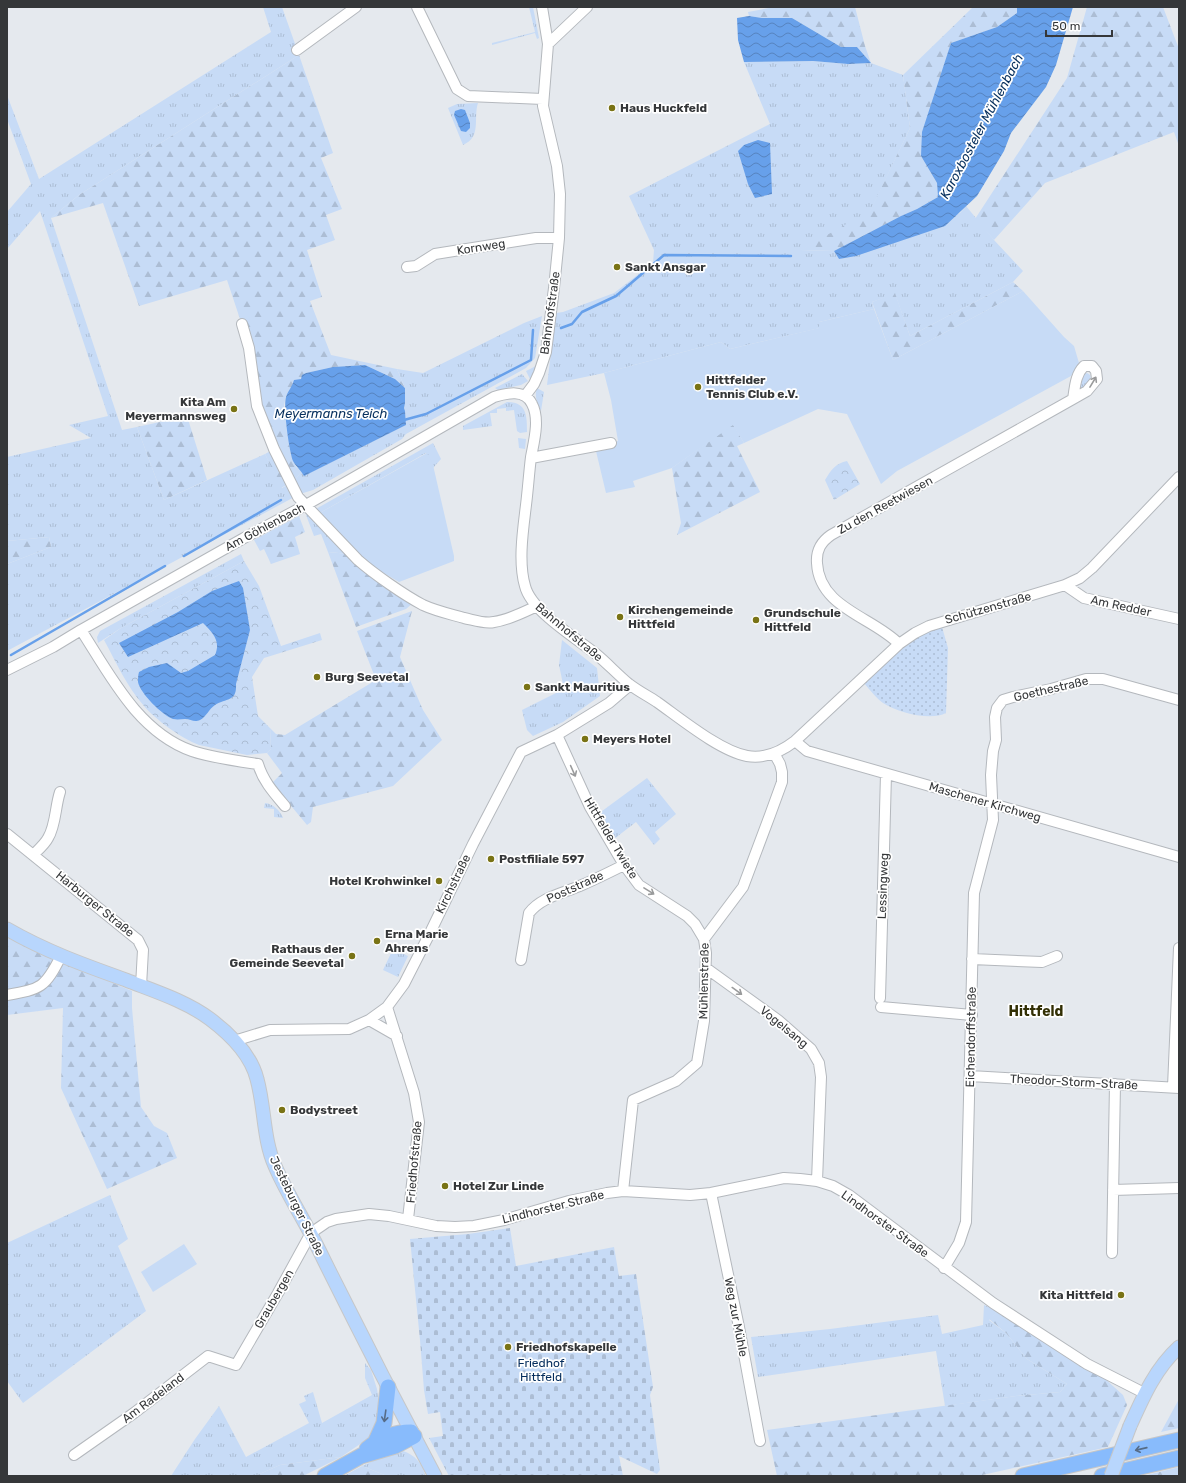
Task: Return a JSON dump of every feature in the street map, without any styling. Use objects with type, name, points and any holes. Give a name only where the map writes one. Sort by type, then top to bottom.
[{"type":"highway","points":[[375,1443],[384,1423],[388,1387]]},
{"type":"highway","points":[[361,1456],[375,1443],[394,1433],[412,1434]]},
{"type":"highway","points":[[325,1476],[361,1456],[395,1446],[412,1434]]},
{"type":"highway","points":[[1023,1476],[1179,1440]]},
{"type":"highway","points":[[1102,1476],[1179,1458]]},
{"type":"main road","name":"Jesteburger Straße","points":[[7,929],[61,956],[141,986],[195,1010],[210,1018],[245,1053],[257,1077],[267,1141],[274,1166],[311,1233],[388,1387],[435,1476]]},
{"type":"main road","points":[[1111,1476],[1144,1393],[1164,1363],[1179,1347]]},
{"type":"street","points":[[297,50],[356,7]]},
{"type":"street","points":[[417,7],[457,89],[468,96],[544,99]]},
{"type":"street","name":"Bahnhofstraße","points":[[542,7],[548,44],[544,99],[546,120],[556,166],[560,194],[559,238],[546,352],[534,384],[525,396],[531,402],[536,412],[522,544],[522,570],[525,587],[527,593],[537,606],[630,685],[725,748],[747,756],[759,757],[774,754]]},
{"type":"street","points":[[548,44],[587,7]]},
{"type":"street","name":"Kornweg","points":[[407,267],[416,266],[435,254],[536,238],[559,238]]},
{"type":"street","points":[[242,324],[249,348],[257,406],[274,449],[298,497],[364,565],[406,595],[424,605],[478,621],[494,622],[537,606]]},
{"type":"street","name":"Am Göhlenbach","points":[[7,670],[52,647],[494,398],[508,393],[525,396]]},
{"type":"street","name":"Zu den Reetwiesen","points":[[899,644],[891,637],[832,598],[824,588],[817,567],[817,552],[823,541],[831,535],[1074,399]]},
{"type":"street","points":[[531,458],[611,443]]},
{"type":"street","name":"Schützenstraße","points":[[774,754],[795,742],[899,644],[915,633],[929,626],[1065,585],[1080,578],[1092,568],[1179,477]]},
{"type":"street","name":"Am Redder","points":[[1065,585],[1084,598],[1179,619]]},
{"type":"street","points":[[81,630],[125,698],[156,730],[171,741],[193,752],[258,764],[265,781],[285,806]]},
{"type":"street","name":"Goethestraße","points":[[993,804],[991,775],[992,751],[996,740],[995,717],[1003,700],[1012,696],[1051,689],[1072,682],[1103,679],[1179,700]]},
{"type":"street","name":"Kirchstraße","points":[[234,1041],[270,1030],[349,1029],[369,1020],[387,1007],[404,984],[476,837],[521,752],[557,735],[609,703],[630,685]]},
{"type":"street","name":"Hittfelder Twiete","points":[[557,735],[590,808],[624,865],[639,885],[687,916],[704,939]]},
{"type":"street","name":"Maschener Kirchweg","points":[[795,742],[807,751],[1179,857]]},
{"type":"street","name":"Mühlenstraße","points":[[623,1192],[633,1100],[676,1081],[697,1064],[704,1021],[706,952],[704,939],[743,887],[765,829],[782,782],[780,764],[774,754]]},
{"type":"street","name":"Lessingweg","points":[[886,774],[881,1002],[972,1015]]},
{"type":"street","points":[[34,855],[48,839],[60,792]]},
{"type":"street","name":"Eichendorffstraße","points":[[944,1268],[959,1243],[966,1222],[974,893],[993,820],[993,804]]},
{"type":"street","name":"Harburger Straße","points":[[7,834],[138,940],[143,950],[141,986]]},
{"type":"street","name":"Poststraße","points":[[521,960],[529,913],[534,907],[541,902],[624,865]]},
{"type":"street","points":[[1176,1087],[1179,948]]},
{"type":"street","points":[[7,995],[28,991],[44,984],[52,974],[61,956]]},
{"type":"street","points":[[972,959],[1042,962],[1057,956]]},
{"type":"street","name":"Vogelsang","points":[[706,968],[778,1020],[810,1049],[819,1063],[820,1077],[817,1181]]},
{"type":"street","name":"Friedhofstraße","points":[[387,1007],[414,1093],[419,1122],[408,1219]]},
{"type":"street","points":[[369,1020],[397,1036]]},
{"type":"street","name":"Theodor-Storm-Straße","points":[[970,1076],[1176,1087]]},
{"type":"street","points":[[1112,1253],[1115,1084]]},
{"type":"street","name":"Lindhorster Straße","points":[[311,1233],[327,1222],[336,1219],[369,1214],[408,1219],[436,1226],[474,1226],[504,1220],[590,1196],[607,1193],[623,1192],[690,1195],[711,1193],[784,1178],[800,1178],[817,1181],[833,1186],[849,1195],[944,1268],[993,1303],[1086,1364],[1144,1393]]},
{"type":"street","points":[[1113,1190],[1179,1188]]},
{"type":"street","name":"Weg zur Mühle","points":[[711,1193],[736,1312],[760,1441]]},
{"type":"street","name":"Graubergen","points":[[236,1364],[311,1233]]},
{"type":"street","name":"Am Radeland","points":[[74,1455],[134,1413],[208,1356],[236,1364]]},
{"type":"green space","points":[[263,7],[282,7],[299,55],[79,195],[51,218],[122,430],[137,427],[164,500],[265,454],[282,488],[294,481],[302,471],[305,475],[406,425],[404,408],[405,388],[397,369],[423,373],[524,323],[542,316],[535,358],[526,368],[406,434],[402,439],[313,490],[300,494],[7,651],[7,564],[51,547],[49,537],[7,541],[7,457],[91,438],[69,425],[108,416],[40,211],[7,249],[7,212],[31,184],[7,119],[7,95],[39,179],[271,32]]},
{"type":"green space","points":[[529,7],[533,7],[539,38],[537,39],[535,33],[492,45],[492,43],[535,32]]},
{"type":"green space","points":[[774,7],[855,7],[871,63],[857,47],[841,47],[792,18],[762,18],[749,16],[748,12]]},
{"type":"green space","points":[[973,7],[1017,7],[1017,13],[997,27],[951,43],[921,156],[937,183],[938,197],[834,251],[800,250],[870,211],[910,128],[903,75]]},
{"type":"green space","points":[[1087,7],[1163,7],[1179,49],[1179,146],[1174,132],[1045,183],[994,240],[975,219],[1067,78]]},
{"type":"green space","points":[[299,55],[333,153],[321,158],[342,209],[326,215],[335,240],[307,250],[322,297],[310,301],[331,355],[397,369],[405,388],[395,379],[365,365],[333,367],[306,373],[286,396],[284,405],[291,455],[296,467],[302,471],[294,481],[281,488],[265,454],[274,449],[257,406],[247,340],[227,280],[139,306],[103,203],[51,218],[79,195]]},
{"type":"green space","points":[[813,61],[848,64],[871,63],[903,75],[910,128],[870,212],[801,250],[834,251],[839,259],[960,213],[966,206],[994,240],[1023,271],[1013,282],[910,336],[895,294],[872,302],[874,309],[819,322],[820,328],[730,349],[721,342],[604,373],[547,385],[556,313],[563,312],[614,293],[653,263],[654,250],[629,196],[770,124],[744,62]]},
{"type":"green space","points":[[478,103],[475,132],[469,142],[463,145],[448,108],[457,104]]},
{"type":"green space","points":[[1013,282],[1023,291],[893,360],[872,302],[895,293],[910,336]]},
{"type":"green space","points":[[1023,291],[1064,337],[1074,346],[1079,363],[1071,376],[897,471],[881,484],[847,414],[818,409],[744,443],[733,425],[672,468],[633,481],[635,487],[606,493],[595,447],[618,441],[611,400],[604,373],[721,342],[730,349],[819,328],[819,322],[874,309],[893,360]]},
{"type":"green space","points":[[538,362],[530,379],[526,371],[536,366]]},
{"type":"green space","points":[[1087,373],[1090,375],[1091,379],[1079,392],[1084,374]]},
{"type":"green space","points":[[522,374],[528,381],[521,385],[498,390],[495,388]]},
{"type":"green space","points":[[537,388],[544,392],[541,411],[536,400]]},
{"type":"green space","points":[[507,402],[519,404],[522,407],[526,415],[527,432],[520,433],[517,431],[514,410],[506,411],[506,408],[497,409],[497,413],[490,413],[492,426],[463,430],[463,426]]},
{"type":"green space","points":[[187,416],[207,480],[164,500],[137,427]]},
{"type":"green space","points":[[733,424],[744,443],[737,446],[760,492],[677,535],[681,523],[672,468]]},
{"type":"green space","points":[[518,438],[526,439],[525,449],[519,448]]},
{"type":"green space","points":[[433,443],[441,459],[433,468],[426,453],[318,514],[314,510]]},
{"type":"green space","points":[[427,453],[433,465],[454,561],[399,582],[367,563],[318,514]]},
{"type":"green space","points":[[847,461],[860,484],[834,500],[825,480],[834,468],[840,463]]},
{"type":"green space","points":[[310,513],[349,554],[328,552],[321,534],[314,536],[306,515]]},
{"type":"green space","points":[[299,516],[305,532],[295,537],[300,554],[271,564],[264,549],[260,551],[254,540]]},
{"type":"green space","points":[[49,537],[51,547],[7,564],[7,541]]},
{"type":"green space","points":[[328,552],[349,554],[413,603],[406,609],[356,627]]},
{"type":"green space","points":[[241,554],[244,561],[121,628],[98,643],[97,637],[100,631]]},
{"type":"green space","points":[[244,561],[259,586],[281,646],[320,633],[322,640],[264,658],[252,677],[258,716],[270,728],[271,749],[267,753],[247,755],[199,745],[184,738],[162,723],[144,706],[132,691],[104,640],[121,628]]},
{"type":"green space","points":[[412,611],[400,657],[423,710],[442,740],[393,786],[313,807],[311,822],[307,825],[272,783],[282,773],[267,753],[271,749],[270,728],[276,734],[285,735],[376,680],[357,631]]},
{"type":"green space","points":[[942,627],[948,648],[946,713],[932,716],[914,715],[889,707],[880,701],[864,683],[900,650],[930,631]]},
{"type":"green space","points":[[562,640],[597,668],[600,696],[563,722],[533,736],[527,730],[522,710],[564,689],[559,665]]},
{"type":"green space","points":[[647,778],[676,814],[655,832],[660,839],[654,845],[636,822],[614,839],[598,814]]},
{"type":"green space","points":[[265,803],[276,808],[283,818],[274,817],[274,809],[264,808]]},
{"type":"green space","points":[[7,934],[29,948],[132,991],[132,1008],[141,1107],[154,1126],[167,1133],[177,1158],[107,1189],[61,1088],[63,1008],[7,1015]]},
{"type":"green space","points":[[393,949],[408,956],[398,977],[383,970]]},
{"type":"green space","points":[[110,1195],[128,1239],[118,1246],[146,1311],[23,1403],[7,1381],[7,1243]]},
{"type":"green space","name":"Friedhof Hittfeld","points":[[510,1228],[516,1266],[614,1247],[619,1276],[636,1274],[653,1387],[650,1395],[660,1470],[657,1474],[619,1456],[623,1476],[449,1476],[429,1438],[443,1436],[440,1412],[428,1414],[424,1390],[410,1239],[468,1234]]},
{"type":"green space","points":[[184,1244],[197,1264],[153,1292],[141,1272]]},
{"type":"green space","points":[[984,1305],[998,1311],[989,1320],[1006,1333],[1027,1359],[1067,1384],[1060,1392],[1016,1396],[945,1406],[936,1351],[758,1377],[751,1337],[830,1329],[938,1315],[942,1334],[983,1325]]},
{"type":"green space","points":[[998,1311],[1104,1378],[1123,1395],[1127,1405],[1108,1447],[978,1476],[777,1476],[767,1430],[1016,1396],[1060,1392],[1067,1384],[1027,1359],[1006,1333],[989,1319]]},
{"type":"green space","points":[[365,1363],[371,1370],[377,1389],[381,1416],[372,1436],[341,1457],[280,1465],[255,1476],[171,1476],[219,1406],[246,1457],[309,1423],[299,1404],[306,1401],[304,1396],[313,1392],[322,1423],[372,1395],[365,1378]]},
{"type":"green space","points":[[1179,1399],[1179,1428],[1161,1432]]},
{"type":"green space","points":[[403,1451],[407,1452],[418,1460],[423,1468],[425,1476],[387,1476],[362,1466],[387,1455]]},
{"type":"green space","points":[[341,1457],[303,1476],[255,1476],[280,1465]]},
{"type":"green space","points":[[362,1466],[387,1476],[344,1476]]},
{"type":"green space","points":[[1179,1467],[1179,1476],[1143,1476]]},
{"type":"water","points":[[1017,7],[1073,7],[1056,65],[1046,87],[1011,133],[1004,151],[977,196],[945,226],[856,256],[839,259],[834,251],[938,197],[937,183],[921,156],[922,132],[951,43],[997,27],[1017,13]]},
{"type":"water","points":[[749,16],[762,18],[792,18],[841,47],[857,47],[871,63],[848,64],[813,61],[744,62],[738,40],[737,18]]},
{"type":"water","points":[[461,109],[465,110],[470,123],[470,128],[466,132],[461,131],[454,115],[455,111]]},
{"type":"water","points":[[758,140],[770,143],[772,194],[755,198],[748,184],[738,151],[744,145]]},
{"type":"water","name":"Meyermanns Teich","points":[[365,365],[395,379],[405,388],[404,408],[406,425],[304,476],[293,461],[285,410],[286,397],[294,380],[301,379],[302,375],[306,373],[333,367]]},
{"type":"water","points":[[239,581],[243,588],[250,630],[236,684],[235,694],[230,699],[215,705],[200,720],[173,719],[168,717],[143,692],[138,682],[139,672],[149,667],[167,663],[181,673],[188,671],[215,655],[217,646],[213,634],[203,623],[128,657],[119,643],[178,612],[212,591]]},
{"type":"waterway","name":"Karoxbosteler Mühlenbach","points":[[561,328],[572,324],[582,312],[616,296],[664,255],[791,256]]},
{"type":"waterway","name":"Karoxbosteler Mühlenbach","points":[[404,420],[426,414],[531,360],[533,330]]},
{"type":"waterway","name":"Karoxbosteler Mühlenbach","points":[[184,556],[281,500]]},
{"type":"waterway","name":"Karoxbosteler Mühlenbach","points":[[11,655],[165,566]]},
{"type":"place","name":"Haus Huckfeld","points":[[612,108]]},
{"type":"place","name":"Sankt Ansgar","points":[[617,267]]},
{"type":"place","name":"Hittfelder Tennis Club e.V.","points":[[698,387]]},
{"type":"place","name":"Kita Am Meyermannsweg","points":[[234,409]]},
{"type":"place","name":"Kirchengemeinde Hittfeld","points":[[620,617]]},
{"type":"place","name":"Grundschule Hittfeld","points":[[756,620]]},
{"type":"place","name":"Burg Seevetal","points":[[317,677]]},
{"type":"place","name":"Sankt Mauritius","points":[[527,687]]},
{"type":"place","name":"Meyers Hotel","points":[[585,739]]},
{"type":"place","name":"Postfiliale 597","points":[[491,859]]},
{"type":"place","name":"Hotel Krohwinkel","points":[[439,881]]},
{"type":"place","name":"Erna Marie Ahrens","points":[[377,941]]},
{"type":"place","name":"Rathaus der Gemeinde Seevetal","points":[[352,956]]},
{"type":"place","name":"Bodystreet","points":[[282,1110]]},
{"type":"place","name":"Hotel Zur Linde","points":[[445,1186]]},
{"type":"place","name":"Kita Hittfeld","points":[[1121,1295]]},
{"type":"place","name":"Friedhofskapelle","points":[[508,1347]]},
{"type":"district","name":"Hittfeld","points":[[1036,1011]]}]
